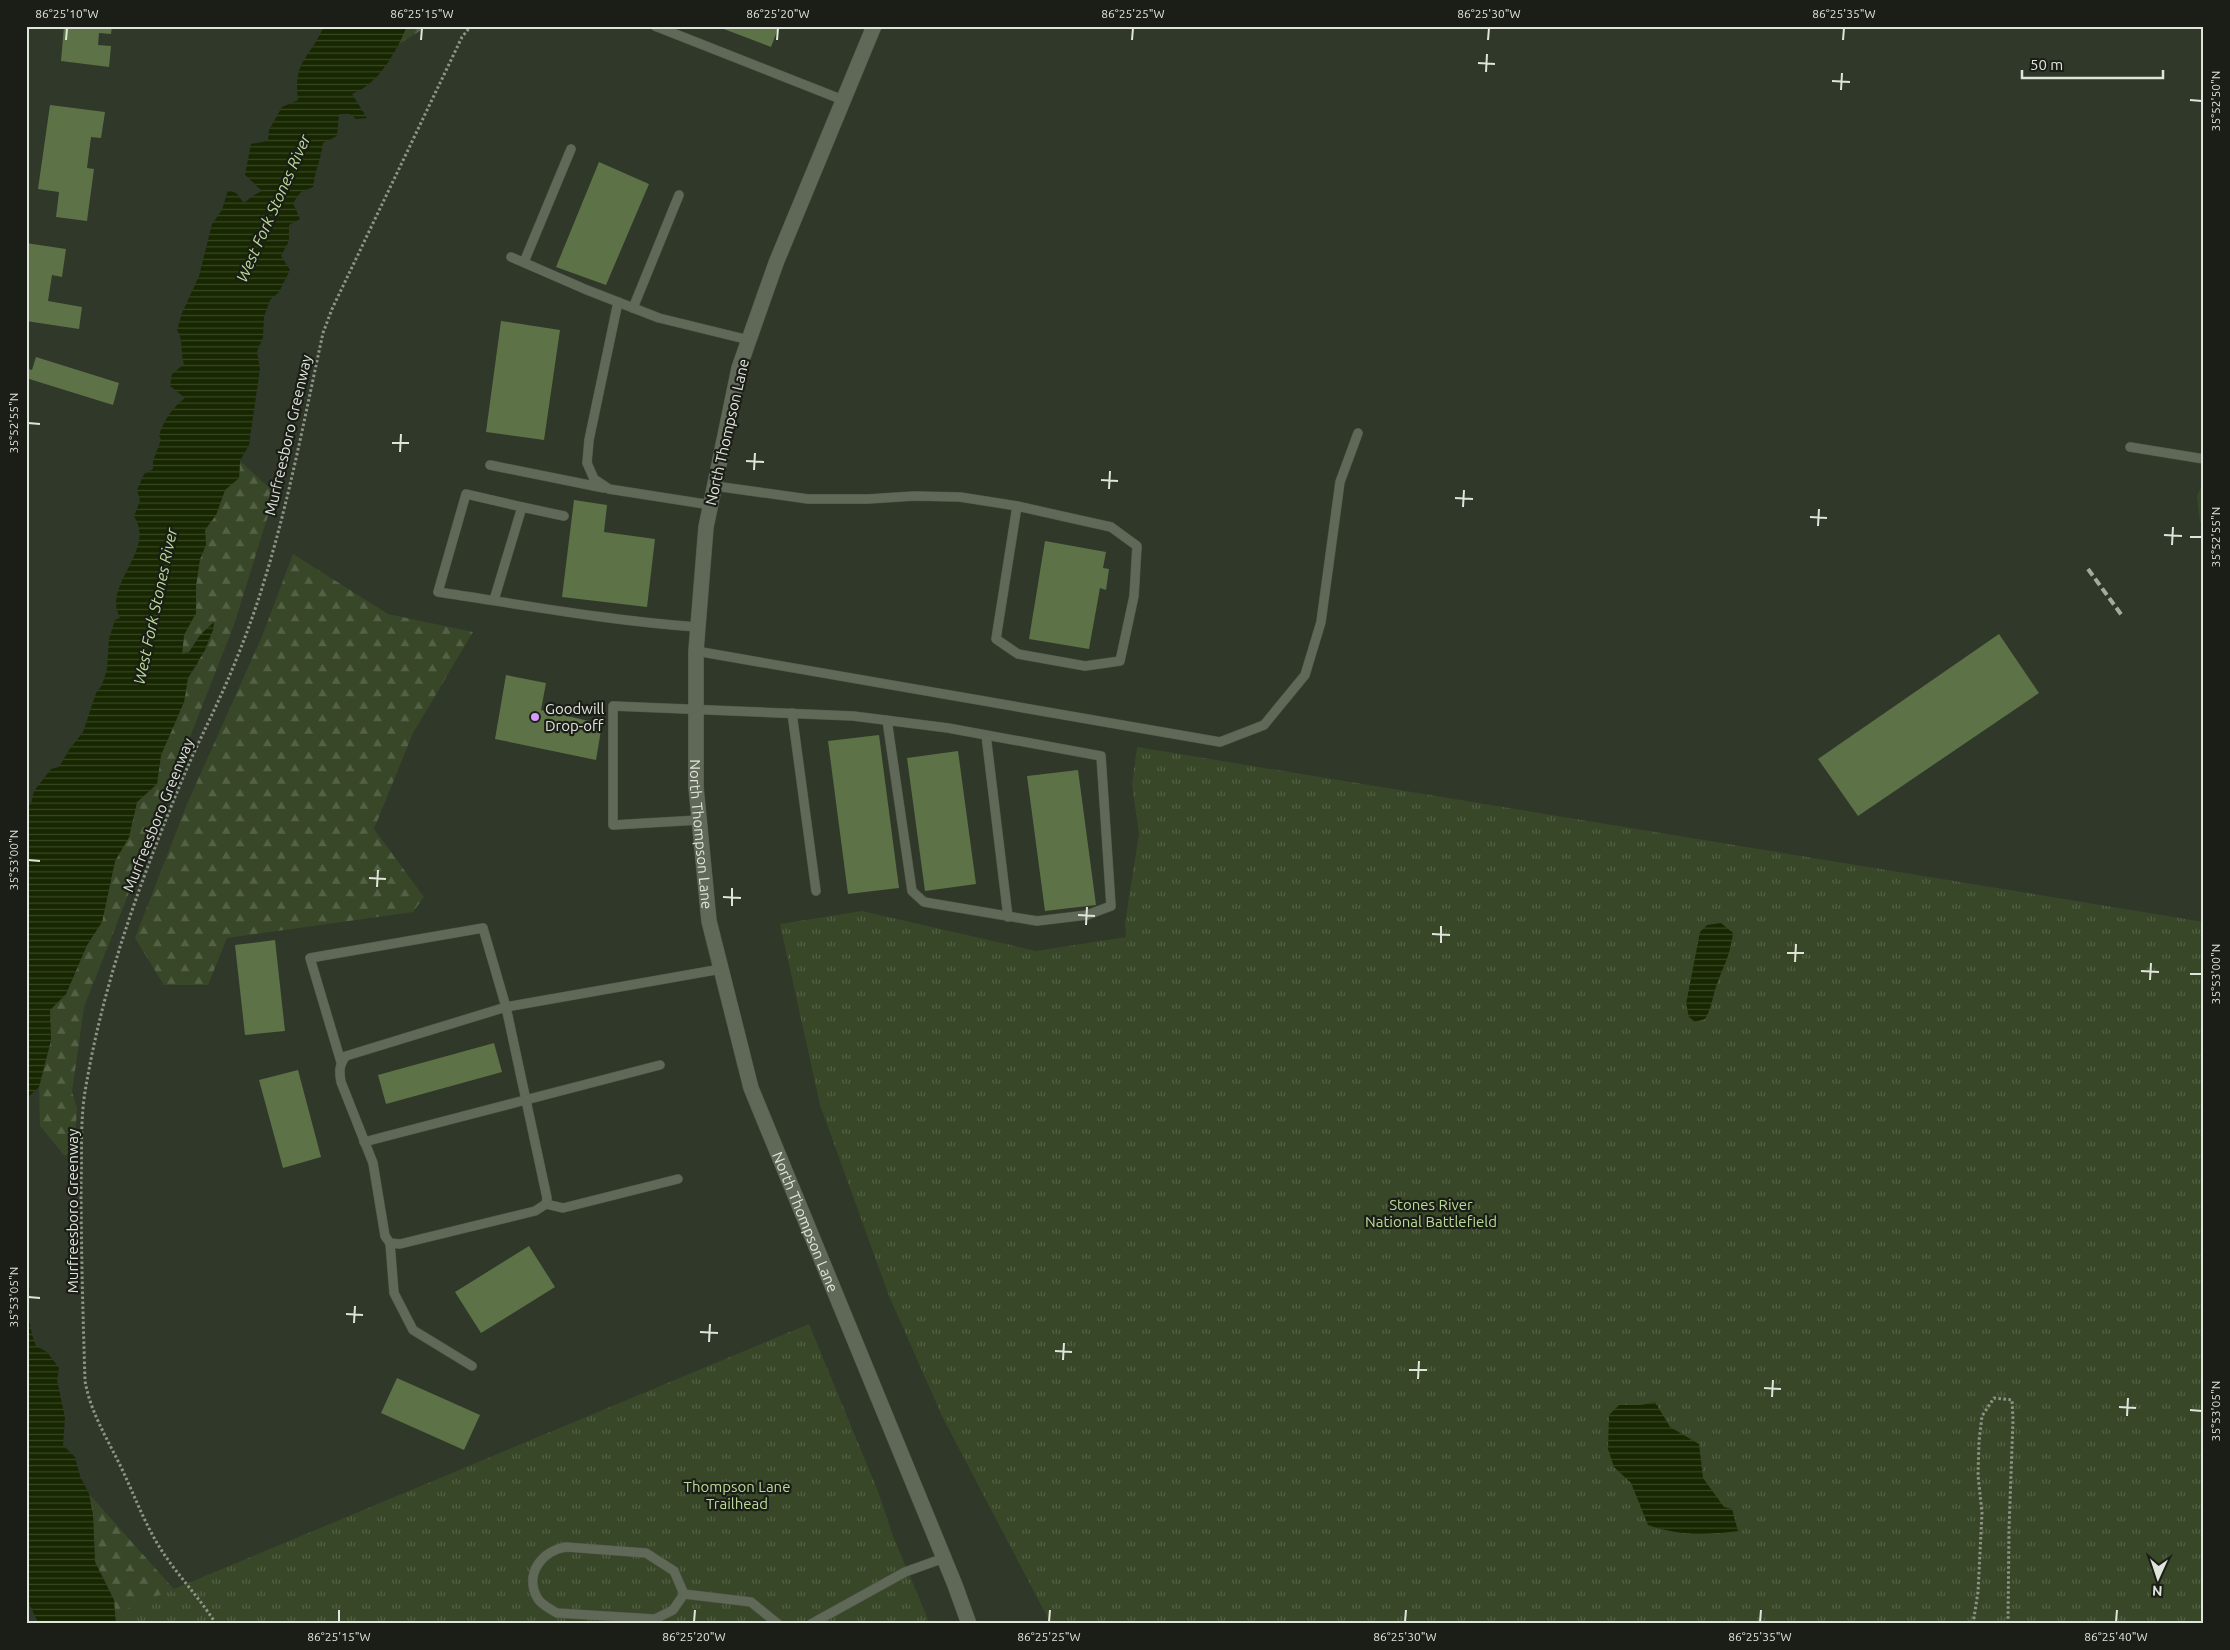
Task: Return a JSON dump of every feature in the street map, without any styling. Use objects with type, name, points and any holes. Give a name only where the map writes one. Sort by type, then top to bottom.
[{"type":"main road","name":"North Thompson Lane","points":[[874,26],[776,263],[739,368],[706,528],[696,652],[696,787],[709,921],[751,1088],[944,1558],[969,1624]]},
{"type":"lane","points":[[655,26],[843,100]]},
{"type":"lane","points":[[524,262],[571,149]]},
{"type":"lane","points":[[633,308],[679,195]]},
{"type":"lane","points":[[511,256],[659,318],[749,340]]},
{"type":"lane","points":[[609,489],[594,479],[586,463],[589,440],[618,302]]},
{"type":"lane","points":[[696,652],[1220,742],[1264,725],[1305,675],[1322,622],[1340,482],[1358,433]]},
{"type":"lane","points":[[2130,447],[2204,459]]},
{"type":"lane","points":[[490,465],[609,489],[710,505]]},
{"type":"lane","points":[[715,486],[808,498],[960,497],[1017,506],[1111,527],[1137,546],[1134,596],[1120,661],[1085,666],[1018,654],[996,639],[1017,506]]},
{"type":"lane","points":[[564,516],[466,494],[438,592],[642,623],[698,627]]},
{"type":"lane","points":[[494,600],[522,507]]},
{"type":"lane","points":[[699,820],[613,824],[614,706],[853,716],[887,720],[986,735],[1101,756],[1111,906],[1087,915],[1037,921],[924,902],[912,891],[887,720]]},
{"type":"lane","points":[[792,713],[816,890]]},
{"type":"lane","points":[[986,735],[1008,917]]},
{"type":"lane","points":[[341,1062],[310,958],[483,928],[506,1007],[546,1190],[546,1204]]},
{"type":"lane","points":[[472,1366],[413,1330],[394,1293],[390,1243],[385,1236],[373,1163],[341,1082],[339,1071],[341,1062],[354,1051],[506,1007],[721,970]]},
{"type":"lane","points":[[364,1142],[660,1065]]},
{"type":"lane","points":[[390,1243],[400,1244],[535,1211],[546,1204],[563,1208],[678,1179]]},
{"type":"lane","points":[[566,1547],[646,1553],[674,1571],[684,1594],[673,1610],[655,1619],[557,1613],[546,1607],[538,1598],[534,1586],[534,1574],[538,1562],[555,1548],[566,1547]]},
{"type":"lane","points":[[811,1624],[905,1572],[944,1558]]},
{"type":"lane","points":[[684,1594],[751,1602],[778,1624]]},
{"type":"path","name":"Murfreesboro Greenway","points":[[216,1624],[200,1599],[166,1556],[140,1511],[121,1467],[88,1401],[85,1381],[81,1232],[85,1090],[99,1020],[113,966],[140,888],[183,778],[236,660],[263,587],[289,488],[323,334],[332,309],[462,37],[471,26]]},
{"type":"path","points":[[1973,1624],[1978,1592],[1982,1513],[1978,1475],[1979,1441],[1982,1416],[1994,1398],[2012,1400],[2013,1414],[2008,1529],[2008,1624]]},
{"type":"green space","points":[[407,26],[428,26],[399,44]]},
{"type":"green space","points":[[240,461],[275,493],[234,625],[84,1007],[72,1092],[77,1108],[74,1155],[64,1155],[40,1126],[39,1087],[51,1040],[50,1010],[66,994],[87,945],[102,922],[115,861],[129,837],[137,802],[157,784],[161,755],[184,702],[188,678],[198,664],[201,634],[189,652],[182,654],[184,635],[196,613],[196,585],[200,559],[206,545],[205,529],[216,515],[225,490],[239,478]]},
{"type":"green space","points":[[2204,481],[2204,522],[2200,522],[2197,496]]},
{"type":"green space","points":[[293,554],[388,614],[473,632],[413,733],[374,829],[424,897],[413,912],[227,938],[208,985],[164,985],[135,938],[187,804],[263,634]]},
{"type":"green space","name":"Stones River National Battlefield","points":[[1137,747],[2204,922],[2204,1624],[1051,1624],[943,1418],[889,1296],[820,1105],[780,924],[862,911],[1036,951],[1126,937],[1125,923],[1139,834],[1132,785]]},
{"type":"green space","name":"Thompson Lane Trailhead","points":[[809,1324],[930,1624],[116,1624],[114,1614]]},
{"type":"green space","points":[[89,1494],[196,1614],[116,1624],[107,1585],[95,1562],[93,1515]]},
{"type":"water","name":"West Fork Stones River","points":[[324,26],[407,26],[386,66],[370,83],[352,94],[367,118],[356,119],[350,114],[339,114],[337,136],[323,143],[313,187],[301,192],[293,203],[300,219],[289,225],[289,241],[281,256],[290,270],[279,292],[270,300],[264,317],[263,337],[257,352],[260,369],[249,445],[240,461],[239,478],[225,490],[216,515],[205,530],[206,545],[200,559],[196,585],[196,613],[184,635],[182,654],[189,652],[201,634],[214,622],[213,630],[205,650],[188,678],[184,702],[161,755],[157,784],[137,802],[129,837],[115,861],[102,922],[87,945],[66,994],[50,1010],[51,1040],[39,1087],[26,1099],[26,808],[31,804],[34,791],[51,769],[59,767],[83,732],[96,693],[102,685],[107,669],[109,639],[115,620],[120,618],[116,605],[118,592],[137,549],[139,538],[139,527],[134,516],[140,501],[137,490],[144,474],[153,469],[153,461],[161,440],[159,435],[163,424],[169,414],[185,398],[170,386],[172,374],[184,364],[177,330],[182,313],[199,276],[212,224],[222,210],[228,190],[236,193],[244,203],[262,191],[245,175],[251,144],[268,141],[269,130],[282,107],[298,100],[297,86],[300,67]]},
{"type":"water","points":[[1721,923],[1733,933],[1730,949],[1707,1015],[1705,1019],[1695,1022],[1689,1017],[1686,1004],[1700,932],[1707,925]]},
{"type":"water","points":[[26,1285],[30,1289],[28,1303],[29,1318],[36,1346],[47,1352],[59,1368],[57,1380],[65,1418],[63,1445],[75,1457],[80,1476],[89,1494],[93,1515],[95,1562],[114,1600],[116,1624],[39,1624],[26,1598]]},
{"type":"water","points":[[1655,1402],[1670,1427],[1699,1444],[1703,1478],[1724,1507],[1732,1509],[1738,1531],[1692,1534],[1659,1529],[1648,1525],[1631,1483],[1614,1467],[1608,1449],[1609,1415],[1619,1405],[1641,1405]]},
{"type":"building","points":[[64,26],[112,26],[111,34],[99,33],[98,45],[111,46],[109,67],[61,61]]},
{"type":"building","points":[[716,26],[779,26],[771,47]]},
{"type":"building","points":[[50,105],[105,112],[101,138],[91,137],[87,168],[94,169],[87,221],[56,217],[59,192],[38,189]]},
{"type":"building","points":[[599,162],[649,184],[606,285],[556,267]]},
{"type":"building","points":[[26,243],[66,249],[62,277],[52,275],[48,301],[82,307],[79,329],[26,321]]},
{"type":"building","points":[[501,321],[560,330],[544,440],[486,432]]},
{"type":"building","points":[[36,357],[119,383],[113,405],[26,378],[26,368],[32,370]]},
{"type":"building","points":[[574,500],[607,505],[604,532],[655,539],[647,607],[562,597]]},
{"type":"building","points":[[1045,541],[1106,552],[1103,568],[1109,569],[1106,590],[1100,588],[1089,649],[1029,639]]},
{"type":"building","points":[[1999,634],[2039,693],[1858,816],[1818,759]]},
{"type":"building","name":"Goodwill Drop-off","points":[[506,675],[546,683],[541,710],[602,724],[596,760],[495,739]]},
{"type":"building","points":[[879,735],[899,888],[848,894],[828,741]]},
{"type":"building","points":[[958,751],[976,884],[925,891],[907,758]]},
{"type":"building","points":[[1078,770],[1096,905],[1045,911],[1027,776]]},
{"type":"building","points":[[275,940],[285,1031],[245,1035],[235,945]]},
{"type":"building","points":[[494,1043],[502,1072],[386,1104],[378,1075]]},
{"type":"building","points":[[298,1070],[321,1157],[283,1168],[259,1080]]},
{"type":"building","points":[[529,1246],[555,1287],[481,1333],[455,1292]]},
{"type":"building","points":[[397,1378],[480,1415],[464,1450],[381,1413]]},
{"type":"railway","points":[[2088,569],[2123,617]]},
{"type":"place","name":"Goodwill Drop-off","points":[[535,717]]}]
